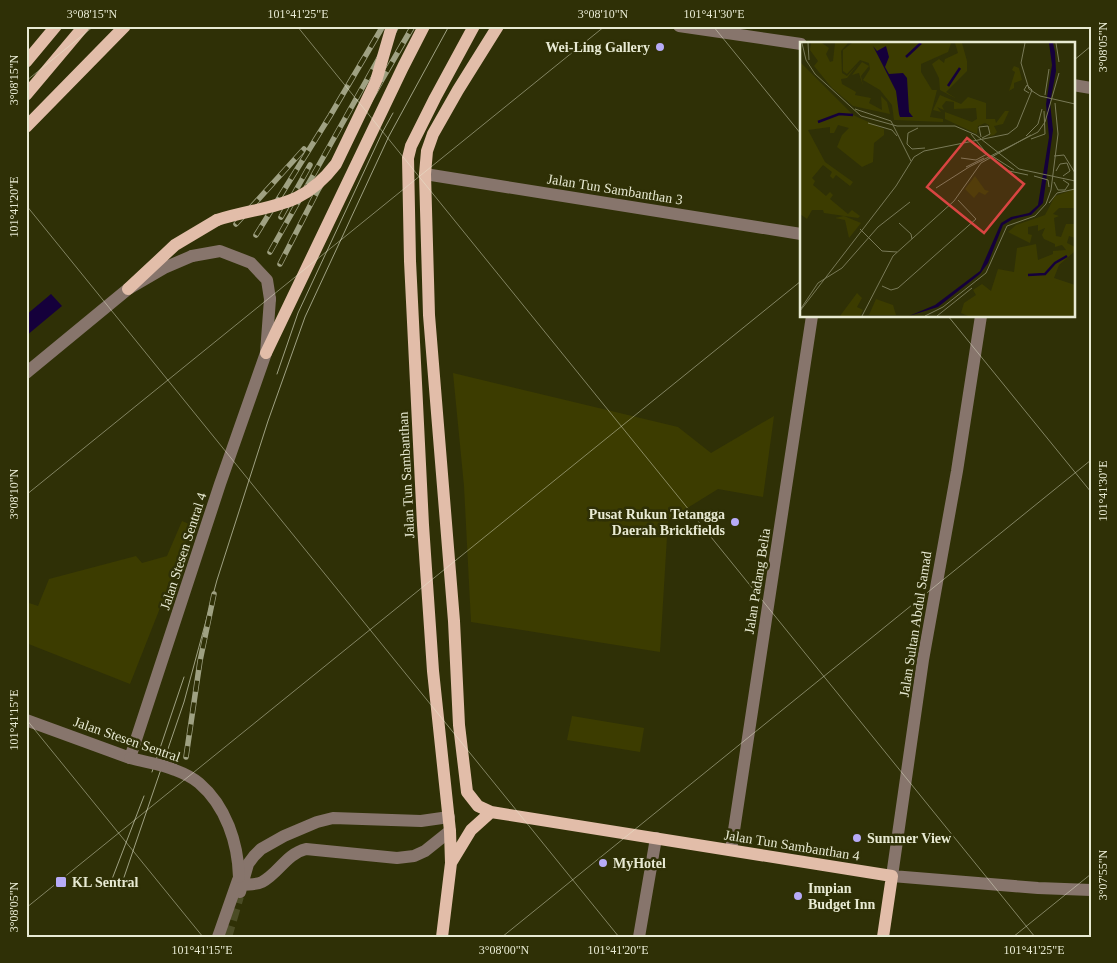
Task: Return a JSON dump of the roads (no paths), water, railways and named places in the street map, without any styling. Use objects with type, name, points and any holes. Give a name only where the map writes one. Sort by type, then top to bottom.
[{"type":"main road","points":[[26,62],[56,26]]},
{"type":"main road","points":[[26,95],[84,26]]},
{"type":"main road","points":[[26,127],[125,26]]},
{"type":"main road","points":[[128,289],[175,245],[190,234],[217,220],[284,204],[303,195],[328,175],[336,164],[376,81],[392,26]]},
{"type":"main road","points":[[266,353],[424,26]]},
{"type":"main road","name":"Jalan Tun Sambanthan","points":[[442,937],[451,863],[450,831],[433,671],[423,525],[410,261],[408,158],[411,146],[434,98],[474,26]]},
{"type":"main road","points":[[451,863],[471,830],[491,812],[478,806],[467,792],[460,733],[454,622],[428,315],[426,156],[433,134],[498,26]]},
{"type":"main road","name":"Jalan Tun Sambanthan 4","points":[[491,812],[892,876]]},
{"type":"main road","name":"Jalan Sultan Abdul Samad","points":[[883,937],[892,876]]},
{"type":"street","points":[[679,26],[800,44]]},
{"type":"street","points":[[1074,85],[1091,88]]},
{"type":"street","name":"Jalan Tun Sambanthan 3","points":[[425,174],[800,234]]},
{"type":"street","name":"Jalan Stesen Sentral 4","points":[[128,289],[164,268],[192,256],[220,251],[250,263],[267,280],[270,299],[266,353],[220,484],[130,758]]},
{"type":"street","points":[[26,373],[128,289]]},
{"type":"street","name":"Jalan Padang Belia","points":[[731,850],[812,318]]},
{"type":"street","name":"Jalan Sultan Abdul Samad","points":[[892,876],[923,660],[957,471],[981,318]]},
{"type":"street","name":"Jalan Stesen Sentral","points":[[26,720],[130,758],[173,769],[198,782],[217,804],[229,825],[238,857],[240,884],[218,937]]},
{"type":"street","points":[[449,818],[421,821],[325,819],[302,827],[261,849],[248,864],[240,884],[263,881],[290,855],[306,849],[397,858],[424,852],[450,831]]},
{"type":"street","points":[[639,937],[656,838]]},
{"type":"street","name":"Jalan Tun Sambanthan 4","points":[[892,876],[1038,888],[1091,890]]},
{"type":"tunnel","points":[[226,937],[238,896]]},
{"type":"tram line","points":[[120,889],[184,702],[217,580],[268,421],[305,317],[389,136],[449,26]]},
{"type":"tram line","points":[[277,374],[298,313],[393,113]]},
{"type":"tram line","points":[[152,772],[184,677]]},
{"type":"tram line","points":[[109,887],[144,796]]},
{"type":"railway","points":[[256,235],[383,26]]},
{"type":"railway","points":[[270,252],[397,26]]},
{"type":"railway","points":[[280,264],[318,190],[413,26]]},
{"type":"railway","points":[[236,224],[304,149]]},
{"type":"railway","points":[[281,217],[310,165]]},
{"type":"railway","points":[[186,757],[200,661],[214,594]]},
{"type":"place","name":"Wei-Ling Gallery","points":[[660,47]]},
{"type":"place","name":"Pusat Rukun Tetangga Daerah Brickfields","points":[[735,522]]},
{"type":"place","name":"Summer View","points":[[857,838]]},
{"type":"place","name":"MyHotel","points":[[603,863]]},
{"type":"place","name":"KL Sentral","points":[[61,882]]},
{"type":"place","name":"Impian Budget Inn","points":[[798,896]]}]
